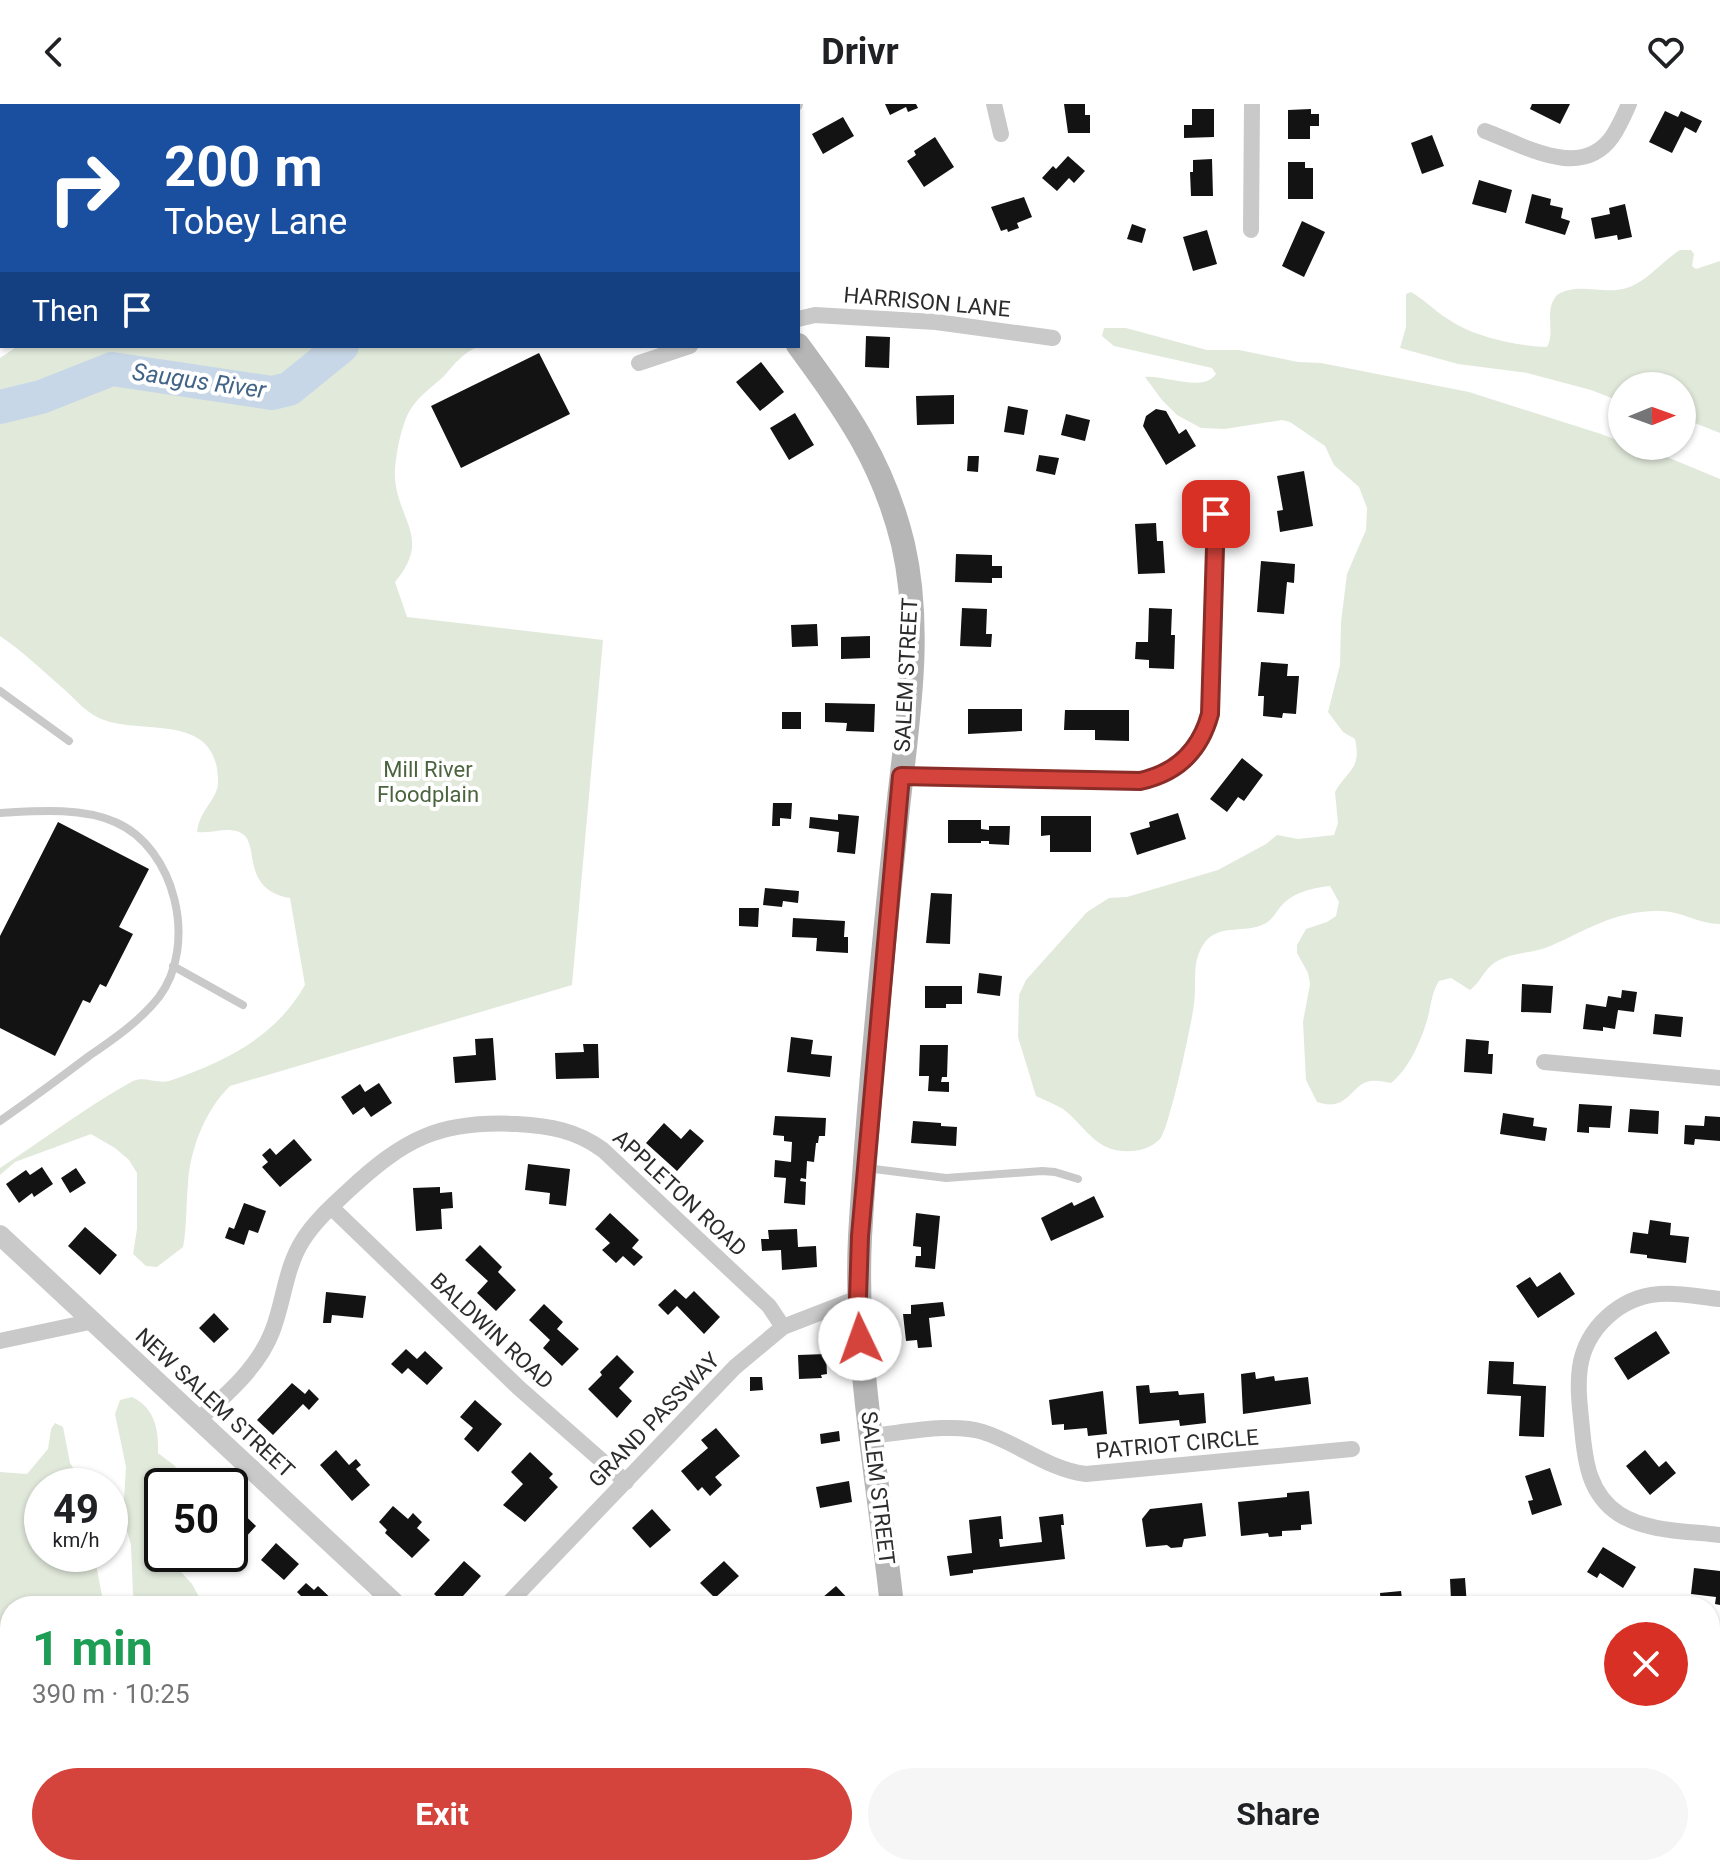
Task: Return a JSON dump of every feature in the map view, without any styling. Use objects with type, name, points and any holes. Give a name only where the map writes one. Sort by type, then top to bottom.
[{"type":"main road","name":"SALEM STREET","points":[[800,348],[851,418],[872,454],[886,487],[903,547],[911,592],[909,699],[865,1168],[858,1298],[870,1436],[891,1596]]},
{"type":"street","points":[[994,104],[1001,134]]},
{"type":"street","points":[[1251,230],[1252,104]]},
{"type":"street","points":[[1485,131],[1552,156],[1577,159],[1593,154],[1606,144],[1629,104]]},
{"type":"street","name":"HARRISON LANE","points":[[800,319],[815,315],[936,322],[1053,338]]},
{"type":"street","points":[[639,363],[684,348]]},
{"type":"street","points":[[901,776],[1140,781],[1165,774],[1186,759],[1202,739],[1210,714],[1216,514]]},
{"type":"street","points":[[1544,1062],[1720,1078]]},
{"type":"street","name":"APPLETON ROAD","points":[[198,1420],[245,1375],[267,1344],[297,1249],[304,1237],[331,1207],[393,1153],[416,1139],[454,1126],[487,1123],[560,1129],[587,1139],[603,1150],[769,1306],[783,1327]]},
{"type":"street","name":"BALDWIN ROAD","points":[[331,1207],[519,1388],[626,1482]]},
{"type":"street","name":"NEW SALEM STREET","points":[[0,1235],[387,1596]]},
{"type":"street","points":[[1720,1299],[1657,1294],[1621,1306],[1605,1318],[1588,1342],[1581,1360],[1579,1379],[1585,1463],[1591,1481],[1606,1503],[1628,1519],[1645,1525],[1720,1535]]},
{"type":"street","name":"GRAND PASSWAY","points":[[516,1596],[735,1367],[783,1327],[858,1298]]},
{"type":"street","points":[[0,1341],[94,1321]]},
{"type":"street","name":"PATRIOT CIRCLE","points":[[870,1436],[970,1429],[987,1433],[1063,1469],[1093,1475],[1352,1449]]},
{"type":"lane","points":[[0,691],[69,741]]},
{"type":"lane","points":[[0,813],[64,812],[101,817],[123,826],[140,838],[158,860],[173,889],[178,922],[173,966],[158,998],[124,1031],[0,1121]]},
{"type":"lane","points":[[173,966],[243,1005]]},
{"type":"lane","points":[[865,1168],[946,1178],[1055,1172],[1078,1179]]},
{"type":"green space","points":[[1680,250],[1691,250],[1694,254],[1692,266],[1696,269],[1720,261],[1720,433],[1696,424],[1696,372],[1608,372],[1608,397],[1527,373],[1458,364],[1400,348],[1406,327],[1406,294],[1411,292],[1446,318],[1472,332],[1510,343],[1547,347],[1551,308],[1557,295],[1573,289],[1623,289],[1646,278]]},
{"type":"green space","points":[[1104,328],[1126,328],[1207,350],[1239,350],[1298,362],[1321,363],[1469,392],[1608,437],[1608,460],[1674,460],[1720,479],[1720,924],[1668,912],[1628,914],[1548,947],[1500,959],[1470,990],[1451,978],[1439,981],[1418,1044],[1398,1077],[1391,1083],[1364,1083],[1343,1101],[1328,1104],[1317,1102],[1306,1080],[1303,1022],[1310,984],[1308,973],[1297,953],[1297,945],[1306,929],[1336,916],[1339,902],[1330,886],[1312,889],[1290,898],[1271,919],[1261,925],[1217,933],[1203,945],[1197,959],[1194,1004],[1180,1075],[1164,1131],[1155,1143],[1133,1151],[1107,1147],[1063,1109],[1036,1096],[1018,1037],[1019,995],[1026,980],[1087,912],[1109,898],[1127,897],[1218,870],[1277,835],[1298,839],[1334,835],[1338,823],[1335,792],[1357,757],[1355,739],[1343,732],[1328,712],[1340,665],[1347,574],[1366,530],[1367,508],[1359,487],[1334,465],[1325,446],[1290,422],[1282,420],[1225,429],[1201,428],[1177,415],[1145,377],[1202,382],[1216,374],[1212,368],[1114,346],[1102,336]]},
{"type":"green space","name":"Mill River Floodplain","points":[[15,348],[476,348],[464,355],[416,402],[406,418],[401,435],[395,478],[412,541],[406,567],[395,582],[407,617],[603,640],[572,985],[230,1086],[213,1107],[196,1144],[189,1170],[183,1247],[157,1267],[146,1266],[133,1254],[137,1229],[137,1173],[129,1160],[115,1148],[91,1134],[15,1162],[0,1175],[0,1168],[133,1081],[169,1081],[209,1065],[246,1046],[279,1020],[305,985],[290,898],[274,893],[257,876],[250,846],[241,833],[231,830],[197,832],[218,783],[215,760],[206,744],[192,735],[174,730],[99,718],[0,636],[0,358]]},
{"type":"green space","points":[[132,1397],[146,1407],[154,1420],[158,1453],[176,1468],[144,1468],[144,1572],[181,1572],[199,1596],[134,1596],[128,1534],[128,1468],[115,1414],[120,1400]]},
{"type":"green space","points":[[55,1423],[63,1427],[73,1468],[32,1468],[48,1449]]},
{"type":"green space","points":[[0,1472],[24,1474],[24,1572],[97,1572],[102,1596],[0,1596]]},
{"type":"building","points":[[885,104],[916,104],[918,108],[908,112],[906,107],[890,115]]},
{"type":"building","points":[[1064,104],[1085,104],[1085,115],[1090,115],[1090,133],[1068,133]]},
{"type":"building","points":[[1532,104],[1570,104],[1560,124],[1530,109]]},
{"type":"building","points":[[1192,109],[1214,109],[1214,137],[1184,138],[1184,125],[1192,125]]},
{"type":"building","points":[[1311,109],[1311,114],[1319,114],[1319,126],[1310,126],[1310,139],[1288,139],[1288,110]]},
{"type":"building","points":[[1665,111],[1678,117],[1681,111],[1702,121],[1696,133],[1685,127],[1672,153],[1649,142]]},
{"type":"building","points":[[843,117],[854,136],[823,154],[812,134]]},
{"type":"building","points":[[1432,135],[1444,166],[1422,174],[1411,143]]},
{"type":"building","points":[[935,137],[954,167],[924,187],[907,161],[916,155],[914,151]]},
{"type":"building","points":[[1068,156],[1085,171],[1074,183],[1069,178],[1057,191],[1042,178]]},
{"type":"building","points":[[1212,159],[1213,196],[1191,196],[1193,160]]},
{"type":"building","points":[[1288,162],[1305,162],[1305,168],[1313,168],[1313,199],[1288,199]]},
{"type":"building","points":[[1479,180],[1512,190],[1506,213],[1472,204]]},
{"type":"building","points":[[1532,194],[1551,199],[1550,205],[1563,208],[1561,218],[1570,221],[1565,235],[1525,223]]},
{"type":"building","points":[[1024,197],[1032,217],[1017,223],[1019,228],[1001,231],[991,207]]},
{"type":"building","points":[[1625,204],[1632,237],[1618,240],[1617,235],[1595,239],[1591,218],[1610,214],[1609,208]]},
{"type":"building","points":[[1302,221],[1325,232],[1304,277],[1282,266]]},
{"type":"building","points":[[1132,224],[1146,229],[1142,243],[1127,239]]},
{"type":"building","points":[[1207,230],[1217,264],[1193,271],[1183,237]]},
{"type":"building","points":[[866,336],[890,337],[889,368],[865,367]]},
{"type":"building","points":[[539,353],[570,414],[461,468],[431,406]]},
{"type":"building","points":[[761,362],[784,392],[760,411],[736,382]]},
{"type":"building","points":[[954,395],[954,424],[917,425],[916,396]]},
{"type":"building","points":[[1008,406],[1028,410],[1024,435],[1004,432]]},
{"type":"building","points":[[1156,409],[1166,411],[1179,434],[1186,429],[1196,446],[1166,465],[1143,426],[1146,416]]},
{"type":"building","points":[[795,413],[814,445],[789,460],[770,428]]},
{"type":"building","points":[[1066,414],[1090,420],[1085,441],[1061,435]]},
{"type":"building","points":[[1039,455],[1059,458],[1055,475],[1036,471]]},
{"type":"building","points":[[968,456],[979,456],[978,472],[967,471]]},
{"type":"building","points":[[1304,471],[1313,526],[1280,532],[1277,511],[1283,510],[1277,476]]},
{"type":"building","points":[[1156,523],[1157,541],[1163,541],[1165,573],[1138,574],[1135,524]]},
{"type":"building","points":[[956,554],[992,555],[992,566],[1002,566],[1002,578],[992,578],[992,583],[955,582]]},
{"type":"building","points":[[1261,561],[1295,564],[1294,583],[1287,582],[1284,614],[1257,612]]},
{"type":"building","points":[[962,608],[987,609],[986,634],[992,634],[991,647],[960,646]]},
{"type":"building","points":[[1149,608],[1172,609],[1174,669],[1149,668],[1149,660],[1135,659],[1136,642],[1148,642]]},
{"type":"building","points":[[817,624],[818,646],[792,647],[791,625]]},
{"type":"building","points":[[870,636],[870,658],[841,659],[841,637]]},
{"type":"building","points":[[1261,662],[1288,664],[1287,676],[1299,676],[1296,714],[1283,713],[1282,718],[1263,716],[1264,696],[1258,696]]},
{"type":"building","points":[[825,703],[875,704],[874,732],[846,731],[847,723],[825,722]]},
{"type":"building","points":[[968,709],[1022,709],[1022,731],[968,734]]},
{"type":"building","points":[[1065,710],[1129,710],[1129,741],[1095,740],[1095,730],[1064,730]]},
{"type":"building","points":[[782,712],[801,712],[801,729],[782,729]]},
{"type":"building","points":[[1242,758],[1263,775],[1244,801],[1238,797],[1227,812],[1210,799]]},
{"type":"building","points":[[773,803],[792,803],[791,819],[780,818],[780,826],[772,826]]},
{"type":"building","points":[[1178,813],[1186,839],[1137,855],[1130,833],[1150,827],[1149,822]]},
{"type":"building","points":[[838,814],[859,816],[855,854],[837,852],[839,832],[809,828],[810,817],[838,820]]},
{"type":"building","points":[[1041,816],[1091,816],[1091,852],[1050,852],[1050,835],[1041,836]]},
{"type":"building","points":[[948,820],[981,820],[981,829],[989,830],[989,826],[1010,826],[1009,845],[989,844],[989,841],[948,843]]},
{"type":"building","points":[[58,822],[149,869],[119,927],[133,934],[106,987],[100,984],[90,1003],[83,1000],[55,1056],[0,1028],[0,936]]},
{"type":"building","points":[[765,888],[799,891],[798,903],[783,901],[782,907],[763,905]]},
{"type":"building","points":[[931,893],[952,894],[950,944],[926,943]]},
{"type":"building","points":[[739,908],[759,908],[758,927],[739,926]]},
{"type":"building","points":[[793,918],[845,921],[844,937],[848,937],[848,953],[816,951],[817,938],[792,937]]},
{"type":"building","points":[[979,973],[1002,976],[1000,996],[977,993]]},
{"type":"building","points":[[1522,984],[1553,986],[1551,1013],[1521,1012]]},
{"type":"building","points":[[925,986],[962,986],[962,1004],[925,1008]]},
{"type":"building","points":[[1622,990],[1637,992],[1634,1012],[1618,1010],[1615,1029],[1583,1029],[1586,1004],[1606,1007],[1608,996],[1621,998]]},
{"type":"building","points":[[1655,1014],[1683,1017],[1681,1037],[1653,1034]]},
{"type":"building","points":[[791,1037],[813,1040],[811,1054],[832,1056],[830,1077],[787,1072]]},
{"type":"building","points":[[493,1038],[496,1080],[455,1083],[453,1057],[476,1055],[475,1039]]},
{"type":"building","points":[[1466,1039],[1489,1041],[1488,1054],[1493,1054],[1492,1074],[1464,1072]]},
{"type":"building","points":[[583,1044],[598,1044],[599,1078],[556,1079],[555,1053],[584,1052]]},
{"type":"building","points":[[920,1045],[948,1045],[947,1077],[942,1077],[941,1082],[949,1082],[949,1092],[928,1091],[929,1076],[919,1076]]},
{"type":"building","points":[[379,1083],[392,1103],[371,1117],[364,1107],[353,1115],[341,1097],[360,1084],[365,1092]]},
{"type":"building","points":[[1579,1104],[1612,1106],[1610,1128],[1589,1127],[1589,1133],[1577,1132]]},
{"type":"building","points":[[1630,1109],[1659,1111],[1658,1134],[1628,1132]]},
{"type":"building","points":[[1503,1113],[1534,1118],[1533,1126],[1547,1128],[1545,1141],[1500,1134]]},
{"type":"building","points":[[775,1116],[826,1118],[825,1136],[819,1136],[814,1162],[807,1161],[806,1179],[801,1178],[800,1181],[806,1182],[805,1205],[784,1203],[786,1178],[774,1177],[775,1160],[791,1162],[792,1142],[784,1141],[784,1136],[773,1135]]},
{"type":"building","points":[[1705,1116],[1720,1117],[1720,1141],[1695,1139],[1694,1145],[1684,1144],[1685,1125],[1704,1126]]},
{"type":"building","points":[[913,1121],[957,1127],[956,1146],[911,1143]]},
{"type":"building","points":[[664,1123],[681,1139],[690,1129],[704,1141],[677,1171],[646,1143]]},
{"type":"building","points":[[294,1139],[312,1160],[280,1187],[262,1167],[268,1162],[262,1155],[270,1148],[276,1155]]},
{"type":"building","points":[[528,1164],[570,1169],[566,1206],[549,1204],[550,1193],[525,1190]]},
{"type":"building","points":[[42,1167],[53,1184],[19,1203],[6,1184],[26,1170],[30,1175]]},
{"type":"building","points":[[76,1168],[86,1183],[70,1193],[61,1178]]},
{"type":"building","points":[[440,1187],[440,1193],[452,1192],[453,1208],[441,1209],[442,1229],[416,1231],[413,1188]]},
{"type":"building","points":[[1094,1196],[1104,1217],[1051,1241],[1041,1218],[1072,1202],[1074,1206]]},
{"type":"building","points":[[244,1203],[266,1211],[258,1233],[249,1230],[244,1245],[225,1238],[229,1227],[234,1229]]},
{"type":"building","points":[[610,1213],[639,1240],[632,1248],[643,1257],[634,1266],[623,1256],[616,1263],[602,1250],[610,1243],[595,1229]]},
{"type":"building","points":[[916,1213],[940,1216],[935,1269],[915,1267],[916,1256],[921,1256],[921,1247],[913,1246]]},
{"type":"building","points":[[1650,1220],[1671,1223],[1670,1235],[1689,1237],[1686,1263],[1630,1253],[1633,1232],[1648,1234]]},
{"type":"building","points":[[85,1227],[117,1255],[100,1275],[68,1246]]},
{"type":"building","points":[[797,1229],[798,1247],[816,1246],[817,1267],[782,1270],[781,1250],[762,1251],[761,1239],[769,1239],[768,1230]]},
{"type":"building","points":[[480,1245],[502,1267],[498,1272],[516,1290],[496,1311],[477,1293],[488,1281],[465,1260]]},
{"type":"building","points":[[1560,1272],[1575,1294],[1538,1318],[1516,1286],[1530,1277],[1537,1287]]},
{"type":"building","points":[[675,1289],[686,1299],[694,1291],[720,1317],[704,1334],[677,1306],[668,1315],[658,1305]]},
{"type":"building","points":[[326,1292],[366,1296],[363,1318],[332,1315],[331,1323],[323,1323]]},
{"type":"building","points":[[943,1302],[945,1316],[929,1318],[932,1347],[918,1348],[917,1340],[906,1341],[903,1314],[911,1314],[911,1305]]},
{"type":"building","points":[[544,1304],[563,1322],[557,1329],[579,1349],[562,1366],[543,1348],[550,1340],[529,1320]]},
{"type":"building","points":[[214,1313],[229,1329],[214,1343],[199,1328]]},
{"type":"building","points":[[1656,1331],[1670,1353],[1628,1380],[1614,1358]]},
{"type":"building","points":[[406,1349],[417,1359],[425,1351],[443,1368],[427,1385],[408,1368],[402,1374],[391,1364]]},
{"type":"building","points":[[826,1354],[827,1374],[821,1375],[822,1378],[799,1379],[798,1355]]},
{"type":"building","points":[[617,1355],[634,1372],[619,1388],[632,1401],[617,1418],[588,1389]]},
{"type":"building","points":[[1489,1361],[1514,1362],[1513,1384],[1546,1386],[1544,1437],[1519,1436],[1521,1396],[1487,1394]]},
{"type":"building","points":[[1255,1372],[1256,1379],[1274,1376],[1275,1381],[1308,1377],[1311,1404],[1243,1414],[1241,1374]]},
{"type":"building","points":[[750,1377],[762,1377],[763,1390],[750,1391]]},
{"type":"building","points":[[292,1383],[305,1394],[309,1389],[319,1399],[309,1410],[303,1404],[273,1435],[257,1420]]},
{"type":"building","points":[[1149,1385],[1150,1393],[1204,1393],[1206,1423],[1180,1426],[1179,1420],[1139,1424],[1136,1386]]},
{"type":"building","points":[[1103,1391],[1107,1434],[1088,1436],[1087,1428],[1064,1430],[1064,1424],[1052,1425],[1049,1400]]},
{"type":"building","points":[[475,1400],[502,1424],[478,1452],[464,1439],[473,1428],[460,1417]]},
{"type":"building","points":[[716,1428],[740,1456],[715,1477],[722,1485],[710,1496],[702,1487],[698,1491],[681,1471],[708,1448],[701,1440]]},
{"type":"building","points":[[839,1431],[840,1441],[821,1444],[820,1434]]},
{"type":"building","points":[[336,1450],[349,1465],[356,1459],[361,1465],[356,1469],[370,1485],[352,1501],[320,1465]]},
{"type":"building","points":[[1645,1450],[1659,1467],[1666,1461],[1676,1473],[1650,1495],[1626,1466]]},
{"type":"building","points":[[530,1452],[553,1474],[549,1478],[558,1487],[525,1522],[503,1505],[523,1484],[511,1472]]},
{"type":"building","points":[[1550,1468],[1562,1505],[1532,1515],[1528,1501],[1533,1500],[1525,1476]]},
{"type":"building","points":[[849,1481],[852,1502],[820,1508],[816,1487]]},
{"type":"building","points":[[1309,1491],[1312,1524],[1301,1525],[1301,1530],[1282,1531],[1282,1536],[1269,1537],[1268,1533],[1241,1536],[1238,1502],[1287,1497],[1287,1493]]},
{"type":"building","points":[[1202,1503],[1206,1536],[1184,1539],[1182,1547],[1146,1547],[1142,1519],[1150,1509]]},
{"type":"building","points":[[393,1506],[408,1519],[413,1513],[422,1522],[417,1528],[430,1540],[412,1558],[385,1533],[387,1530],[379,1522]]},
{"type":"building","points":[[652,1509],[671,1530],[650,1548],[632,1528]]},
{"type":"building","points":[[1063,1514],[1064,1525],[1061,1525],[1065,1559],[973,1570],[973,1573],[950,1576],[947,1556],[972,1553],[969,1520],[1001,1516],[1003,1539],[999,1539],[1000,1547],[1042,1542],[1039,1517]]},
{"type":"building","points":[[248,1518],[256,1526],[248,1535]]},
{"type":"building","points":[[276,1543],[299,1564],[284,1580],[261,1560]]},
{"type":"building","points":[[1603,1547],[1636,1567],[1623,1588],[1600,1573],[1597,1578],[1587,1572]]},
{"type":"building","points":[[464,1561],[481,1576],[463,1596],[434,1594]]},
{"type":"building","points":[[724,1561],[739,1576],[717,1596],[713,1596],[700,1583]]},
{"type":"building","points":[[1694,1568],[1720,1571],[1720,1596],[1691,1594]]},
{"type":"building","points":[[1465,1578],[1466,1596],[1451,1596],[1450,1579]]},
{"type":"building","points":[[306,1583],[314,1590],[318,1586],[328,1596],[301,1596],[297,1592]]},
{"type":"building","points":[[836,1586],[845,1596],[824,1596]]},
{"type":"building","points":[[1401,1591],[1402,1596],[1380,1596],[1380,1593]]},
{"type":"waterway","name":"Saugus River","points":[[0,407],[41,397],[112,369],[272,393],[289,389],[340,348]]},
{"type":"route","points":[[860,1339],[860,1236],[901,776],[1127,782],[1165,774],[1186,759],[1202,739],[1210,714],[1216,514]]}]
